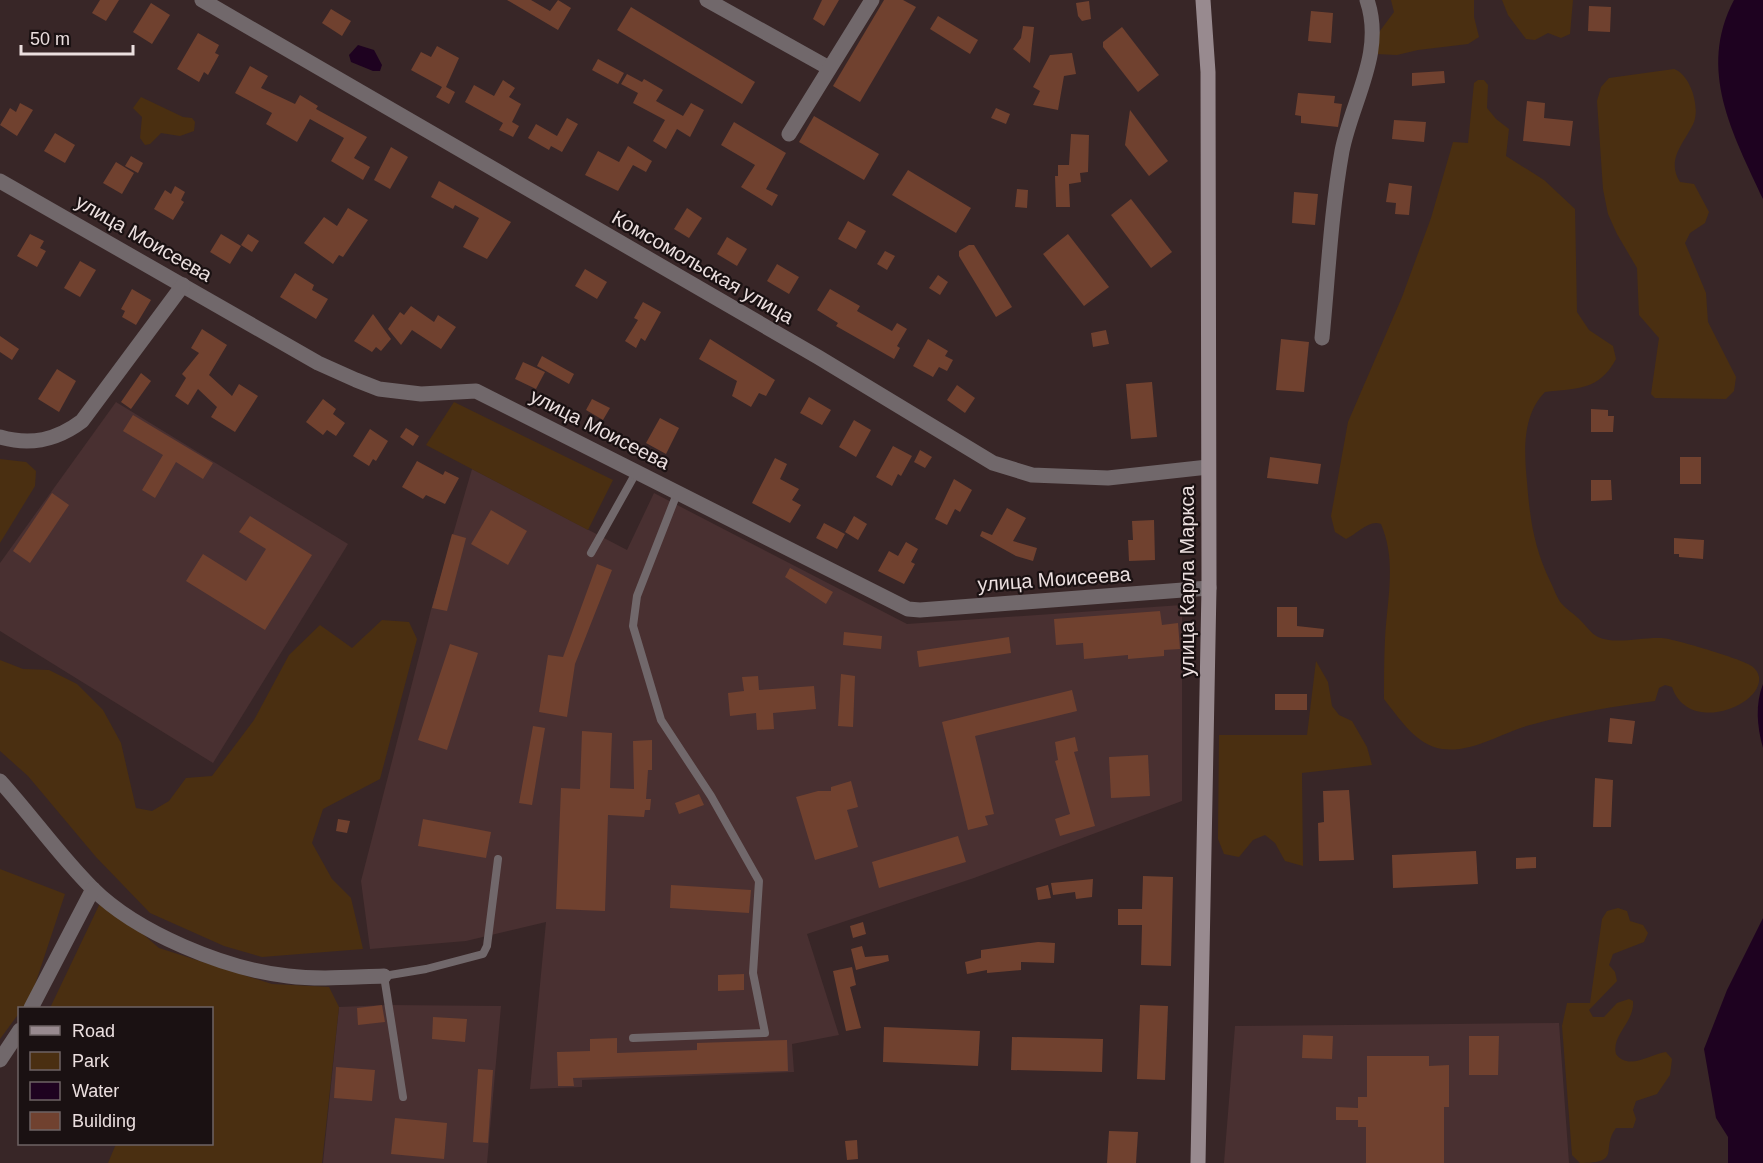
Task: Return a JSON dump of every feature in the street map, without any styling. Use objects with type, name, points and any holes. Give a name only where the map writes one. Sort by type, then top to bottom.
[{"type":"street","name":"Комсомольская улица","points":[[202,0],[818,357],[993,463],[1032,475],[1108,478],[1208,467]]},
{"type":"street","points":[[707,0],[829,68]]},
{"type":"street","points":[[789,134],[872,0]]},
{"type":"street","name":"улица Карла Маркса","points":[[1198,1163],[1209,588],[1208,72],[1203,0]]},
{"type":"street","points":[[1322,338],[1342,150],[1364,88],[1374,34],[1367,0]]},
{"type":"street","name":"улица Моисеева","points":[[0,181],[318,363],[379,388],[421,394],[476,391],[908,609],[931,610],[1209,588]]},
{"type":"street","points":[[0,437],[35,442],[65,434],[82,421],[183,285]]},
{"type":"street","points":[[0,781],[93,889],[126,914],[160,934],[212,957],[289,976],[384,976]]},
{"type":"street","points":[[32,1007],[93,889]]},
{"type":"street","points":[[0,1060],[18,1033]]},
{"type":"lane","points":[[591,554],[637,471]]},
{"type":"lane","points":[[633,1038],[765,1033],[753,973],[759,881],[711,796],[661,720],[633,626],[638,596],[678,491]]},
{"type":"lane","points":[[403,1097],[384,976],[426,969],[483,954],[487,946],[498,859]]},
{"type":"shaded area","points":[[116,402],[348,544],[213,763],[0,631],[0,563]]},
{"type":"shaded area","points":[[472,469],[627,550],[654,493],[907,624],[1182,605],[1182,801],[974,878],[807,934],[839,1035],[792,1044],[794,1072],[582,1080],[582,1087],[530,1089],[546,922],[466,941],[370,949],[361,881],[431,610]]},
{"type":"shaded area","points":[[501,1006],[487,1163],[323,1163],[339,1007]]},
{"type":"shaded area","points":[[1559,1023],[1569,1163],[1224,1163],[1235,1026]]},
{"type":"green space","points":[[1391,0],[1474,0],[1474,17],[1479,37],[1468,44],[1397,55],[1376,54],[1377,35],[1394,12]]},
{"type":"green space","points":[[1502,0],[1573,0],[1570,34],[1561,38],[1548,33],[1535,40],[1526,39],[1508,15]]},
{"type":"green space","points":[[1674,69],[1685,77],[1689,84],[1696,108],[1694,122],[1678,150],[1676,174],[1680,182],[1694,184],[1709,212],[1705,223],[1690,233],[1685,243],[1706,293],[1708,322],[1736,377],[1734,391],[1726,399],[1655,398],[1651,394],[1659,338],[1639,315],[1637,268],[1608,214],[1603,189],[1597,101],[1601,87],[1609,78]]},
{"type":"green space","points":[[1484,80],[1488,85],[1487,108],[1509,129],[1506,156],[1544,180],[1575,209],[1577,312],[1589,330],[1613,346],[1616,359],[1595,382],[1577,388],[1545,392],[1532,412],[1526,434],[1526,470],[1530,509],[1540,558],[1561,603],[1598,637],[1612,640],[1667,639],[1719,653],[1752,666],[1759,677],[1757,688],[1749,698],[1737,706],[1708,713],[1693,710],[1680,702],[1672,687],[1665,685],[1659,688],[1655,701],[1594,710],[1549,720],[1522,727],[1466,748],[1442,749],[1424,742],[1409,730],[1384,699],[1385,639],[1390,581],[1386,538],[1381,524],[1377,523],[1368,525],[1346,539],[1335,532],[1331,516],[1348,422],[1402,297],[1431,218],[1453,142],[1468,143],[1474,83]]},
{"type":"green space","points":[[141,97],[183,117],[192,118],[195,122],[194,131],[180,136],[161,133],[150,144],[145,145],[140,138],[142,117],[133,108]]},
{"type":"green space","points":[[454,402],[613,480],[588,530],[426,445]]},
{"type":"green space","points":[[0,459],[26,462],[36,471],[35,486],[0,543]]},
{"type":"green space","points":[[382,620],[409,622],[417,639],[380,779],[323,809],[312,843],[332,879],[351,898],[363,949],[262,957],[224,946],[150,913],[96,857],[28,776],[0,751],[0,660],[23,669],[49,670],[77,684],[103,710],[121,743],[136,808],[152,811],[169,801],[186,778],[212,776],[254,720],[289,655],[320,625],[352,648]]},
{"type":"green space","points":[[1316,661],[1328,682],[1332,706],[1339,715],[1352,721],[1367,747],[1372,765],[1302,773],[1303,866],[1285,861],[1275,843],[1265,835],[1253,840],[1239,857],[1224,854],[1218,839],[1219,735],[1307,735]]},
{"type":"green space","points":[[0,869],[65,894],[31,997],[24,1007],[18,1007],[18,1015],[0,1039]]},
{"type":"green space","points":[[102,899],[159,948],[272,984],[329,987],[339,1007],[322,1163],[108,1163],[116,1145],[213,1145],[213,1007],[50,1007]]},
{"type":"green space","points":[[1618,908],[1627,911],[1630,921],[1643,925],[1648,933],[1644,942],[1613,954],[1609,965],[1615,972],[1617,981],[1589,1010],[1593,1017],[1604,1017],[1617,1003],[1629,999],[1633,1001],[1633,1009],[1615,1047],[1616,1054],[1621,1059],[1633,1061],[1666,1052],[1672,1059],[1670,1075],[1657,1094],[1636,1101],[1633,1110],[1636,1119],[1633,1128],[1616,1128],[1606,1157],[1602,1160],[1580,1163],[1572,1155],[1562,1026],[1567,1003],[1590,1003],[1602,919],[1607,911]]},
{"type":"water","points":[[1734,0],[1763,0],[1763,199],[1731,126],[1723,101],[1719,77],[1719,51],[1723,26]]},
{"type":"water","points":[[358,45],[374,50],[382,65],[380,71],[373,71],[351,62],[349,55]]},
{"type":"water","points":[[1763,684],[1763,748],[1758,716]]},
{"type":"water","points":[[1763,918],[1763,1163],[1728,1163],[1728,1137],[1716,1118],[1704,1049],[1727,990]]},
{"type":"building","points":[[100,0],[119,0],[106,21],[92,13]]},
{"type":"building","points":[[507,0],[531,0],[550,11],[558,0],[571,8],[558,30]]},
{"type":"building","points":[[822,0],[839,0],[824,26],[813,19]]},
{"type":"building","points":[[884,0],[903,0],[916,7],[860,102],[833,86]]},
{"type":"building","points":[[1089,1],[1091,19],[1082,21],[1078,16],[1076,3]]},
{"type":"building","points":[[151,3],[170,15],[152,44],[133,32]]},
{"type":"building","points":[[1589,6],[1611,7],[1610,32],[1588,31]]},
{"type":"building","points":[[631,7],[755,82],[742,104],[617,30]]},
{"type":"building","points":[[331,9],[351,21],[342,36],[322,23]]},
{"type":"building","points":[[1311,11],[1333,13],[1331,43],[1308,41]]},
{"type":"building","points":[[938,16],[978,40],[970,54],[930,29]]},
{"type":"building","points":[[1023,26],[1034,27],[1030,63],[1013,49],[1021,38]]},
{"type":"building","points":[[1122,27],[1159,75],[1138,92],[1103,47],[1103,42]]},
{"type":"building","points":[[198,33],[219,45],[215,53],[219,55],[208,75],[204,72],[199,82],[177,69]]},
{"type":"building","points":[[437,46],[459,58],[446,87],[455,92],[449,104],[436,97],[442,87],[411,70],[421,52],[431,57]]},
{"type":"building","points":[[1072,53],[1076,74],[1064,76],[1058,110],[1033,105],[1040,91],[1033,87],[1050,55]]},
{"type":"building","points":[[598,59],[624,73],[618,84],[592,70]]},
{"type":"building","points":[[250,66],[268,76],[261,88],[295,104],[300,95],[318,106],[316,109],[367,137],[354,158],[370,167],[363,180],[331,161],[344,138],[310,119],[297,142],[266,124],[272,113],[235,93]]},
{"type":"building","points":[[1444,71],[1445,83],[1412,86],[1412,73]]},
{"type":"building","points":[[627,74],[642,82],[644,79],[663,90],[656,101],[683,116],[691,103],[704,110],[690,137],[677,129],[666,149],[653,141],[665,120],[633,103],[638,93],[621,84]]},
{"type":"building","points":[[503,80],[515,88],[509,97],[521,104],[512,122],[519,126],[513,137],[499,130],[503,123],[465,102],[474,85],[494,96]]},
{"type":"building","points":[[1298,93],[1335,96],[1334,103],[1342,104],[1338,127],[1301,123],[1301,116],[1295,115]]},
{"type":"building","points":[[1527,101],[1545,103],[1544,118],[1573,121],[1570,146],[1523,141]]},
{"type":"building","points":[[20,103],[33,110],[17,136],[0,125],[10,108],[16,112]]},
{"type":"building","points":[[996,108],[1010,114],[1006,124],[991,118]]},
{"type":"building","points":[[1130,110],[1168,161],[1149,176],[1125,145]]},
{"type":"building","points":[[814,116],[879,154],[864,180],[799,142]]},
{"type":"building","points":[[567,118],[578,124],[562,152],[551,146],[549,150],[528,138],[536,124],[557,136]]},
{"type":"building","points":[[1394,120],[1426,122],[1424,142],[1392,139]]},
{"type":"building","points":[[734,122],[786,153],[766,189],[778,195],[772,206],[741,187],[755,165],[721,145]]},
{"type":"building","points":[[55,133],[75,145],[65,163],[44,151]]},
{"type":"building","points":[[1071,134],[1089,135],[1088,172],[1080,173],[1081,182],[1069,184],[1070,207],[1056,207],[1055,176],[1058,176],[1058,165],[1069,165]]},
{"type":"building","points":[[628,146],[652,161],[646,172],[633,165],[618,191],[585,175],[598,151],[619,162]]},
{"type":"building","points":[[391,147],[408,157],[390,189],[374,180]]},
{"type":"building","points":[[131,156],[143,163],[138,173],[125,166]]},
{"type":"building","points":[[116,162],[134,173],[122,194],[103,183]]},
{"type":"building","points":[[908,170],[971,208],[956,233],[892,195]]},
{"type":"building","points":[[439,181],[511,222],[487,259],[463,247],[479,218],[455,205],[453,209],[431,197]]},
{"type":"building","points":[[1389,183],[1412,186],[1409,215],[1395,214],[1396,203],[1386,202]]},
{"type":"building","points":[[175,186],[185,192],[181,200],[184,202],[173,220],[154,209],[165,190],[171,194]]},
{"type":"building","points":[[1017,189],[1028,190],[1027,208],[1015,207]]},
{"type":"building","points":[[1294,192],[1318,194],[1315,225],[1292,223]]},
{"type":"building","points":[[1131,199],[1172,252],[1151,268],[1111,215]]},
{"type":"building","points":[[348,208],[368,220],[343,257],[339,255],[333,264],[304,243],[324,217],[337,226]]},
{"type":"building","points":[[687,208],[702,218],[689,238],[674,229]]},
{"type":"building","points":[[848,221],[866,231],[856,249],[838,239]]},
{"type":"building","points":[[30,234],[44,241],[40,248],[46,251],[37,267],[17,256]]},
{"type":"building","points":[[221,234],[241,246],[230,264],[210,252]]},
{"type":"building","points":[[248,234],[259,241],[252,252],[241,245]]},
{"type":"building","points":[[1068,234],[1109,287],[1084,306],[1043,254]]},
{"type":"building","points":[[727,237],[747,249],[737,266],[717,254]]},
{"type":"building","points":[[969,245],[974,245],[1012,307],[996,317],[959,256],[959,251]]},
{"type":"building","points":[[885,251],[895,256],[887,270],[877,264]]},
{"type":"building","points":[[80,261],[96,270],[80,297],[64,288]]},
{"type":"building","points":[[777,264],[799,277],[789,294],[767,281]]},
{"type":"building","points":[[585,269],[607,282],[597,299],[575,286]]},
{"type":"building","points":[[295,273],[314,285],[312,290],[328,299],[316,319],[280,297]]},
{"type":"building","points":[[938,275],[948,282],[940,295],[929,288]]},
{"type":"building","points":[[132,289],[151,300],[136,325],[122,317],[125,311],[121,309]]},
{"type":"building","points":[[830,289],[860,306],[857,311],[892,331],[897,323],[907,329],[897,346],[900,348],[894,359],[836,326],[838,323],[817,310]]},
{"type":"building","points":[[643,302],[661,312],[645,341],[641,338],[636,348],[625,341],[638,320],[634,318]]},
{"type":"building","points":[[411,306],[434,322],[438,315],[456,327],[441,349],[412,330],[401,345],[388,329],[400,312],[404,315]]},
{"type":"building","points":[[373,314],[391,339],[381,351],[376,347],[372,352],[354,341]]},
{"type":"building","points":[[202,329],[227,345],[209,375],[232,396],[239,384],[258,396],[235,432],[211,417],[217,407],[198,389],[188,405],[175,396],[186,378],[182,374],[199,353],[191,348]]},
{"type":"building","points":[[1106,330],[1109,344],[1093,347],[1091,333]]},
{"type":"building","points":[[0,336],[19,349],[12,360],[0,352]]},
{"type":"building","points":[[710,339],[775,380],[766,396],[759,393],[751,407],[732,396],[737,381],[699,359]]},
{"type":"building","points":[[928,339],[948,351],[945,356],[953,360],[947,371],[939,367],[933,377],[913,366]]},
{"type":"building","points":[[1281,339],[1309,342],[1304,392],[1276,390]]},
{"type":"building","points":[[542,356],[574,374],[569,384],[537,366]]},
{"type":"building","points":[[523,362],[545,372],[536,389],[515,379]]},
{"type":"building","points":[[57,369],[76,381],[59,412],[38,399]]},
{"type":"building","points":[[141,373],[151,381],[131,409],[121,402]]},
{"type":"building","points":[[1152,382],[1157,437],[1131,439],[1126,384]]},
{"type":"building","points":[[957,385],[975,398],[965,413],[947,400]]},
{"type":"building","points":[[809,397],[831,410],[822,425],[800,413]]},
{"type":"building","points":[[323,399],[336,409],[333,414],[345,423],[336,436],[327,430],[323,435],[306,422]]},
{"type":"building","points":[[592,399],[610,408],[603,420],[586,410]]},
{"type":"building","points":[[1591,409],[1608,410],[1608,416],[1614,416],[1613,432],[1591,432]]},
{"type":"building","points":[[133,415],[213,463],[203,479],[176,462],[155,498],[142,490],[163,455],[123,431]]},
{"type":"building","points":[[660,418],[679,428],[666,454],[646,443]]},
{"type":"building","points":[[854,420],[871,430],[856,457],[839,447]]},
{"type":"building","points":[[406,428],[419,436],[413,446],[400,437]]},
{"type":"building","points":[[370,429],[388,441],[376,461],[373,459],[369,466],[353,456]]},
{"type":"building","points":[[893,446],[912,456],[901,476],[898,474],[892,486],[876,477]]},
{"type":"building","points":[[920,450],[932,457],[925,468],[914,462]]},
{"type":"building","points":[[1270,457],[1321,464],[1318,484],[1267,478]]},
{"type":"building","points":[[1680,457],[1701,457],[1701,484],[1680,484]]},
{"type":"building","points":[[775,458],[787,464],[780,479],[799,489],[792,500],[801,505],[790,523],[752,503]]},
{"type":"building","points":[[417,461],[443,475],[445,471],[459,478],[445,504],[426,495],[423,499],[402,487]]},
{"type":"building","points":[[954,479],[972,490],[960,512],[955,509],[947,525],[935,519]]},
{"type":"building","points":[[1591,480],[1611,480],[1612,500],[1591,501]]},
{"type":"building","points":[[52,493],[69,505],[30,563],[13,551]]},
{"type":"building","points":[[1007,508],[1026,518],[1013,541],[1037,548],[1033,561],[1016,556],[980,536],[982,531],[992,535]]},
{"type":"building","points":[[491,510],[527,531],[508,565],[471,544]]},
{"type":"building","points":[[250,516],[312,555],[265,630],[186,581],[203,554],[246,581],[266,549],[239,532]]},
{"type":"building","points":[[854,516],[867,524],[858,540],[845,532]]},
{"type":"building","points":[[1154,520],[1155,560],[1129,561],[1128,540],[1133,540],[1132,521]]},
{"type":"building","points":[[824,523],[845,534],[837,549],[816,538]]},
{"type":"building","points":[[452,534],[466,538],[447,611],[432,608]]},
{"type":"building","points":[[1674,538],[1704,540],[1703,559],[1679,557],[1679,554],[1674,554]]},
{"type":"building","points":[[906,542],[918,549],[911,562],[915,564],[904,584],[878,571],[889,551],[898,556]]},
{"type":"building","points":[[597,564],[612,570],[575,664],[567,717],[539,712],[548,655],[563,657]]},
{"type":"building","points":[[790,568],[833,592],[826,604],[785,577]]},
{"type":"building","points":[[1277,607],[1297,607],[1297,626],[1324,629],[1323,637],[1277,637]]},
{"type":"building","points":[[1160,611],[1162,625],[1178,623],[1180,649],[1164,650],[1164,656],[1128,659],[1128,655],[1084,659],[1083,643],[1056,645],[1054,619]]},
{"type":"building","points":[[844,632],[882,636],[881,649],[843,645]]},
{"type":"building","points":[[1009,637],[1011,653],[919,667],[917,651]]},
{"type":"building","points":[[450,644],[478,653],[447,750],[418,740]]},
{"type":"building","points":[[841,674],[855,676],[853,727],[838,726]]},
{"type":"building","points":[[758,676],[759,690],[814,686],[816,709],[773,713],[774,729],[757,730],[756,713],[730,716],[728,693],[744,691],[742,677]]},
{"type":"building","points":[[1072,690],[1077,711],[975,736],[994,814],[985,816],[988,825],[968,830],[942,722]]},
{"type":"building","points":[[1275,694],[1307,694],[1307,710],[1275,710]]},
{"type":"building","points":[[1610,718],[1635,721],[1632,744],[1608,742]]},
{"type":"building","points":[[533,726],[545,728],[532,805],[519,803]]},
{"type":"building","points":[[582,731],[612,733],[610,788],[634,789],[633,741],[652,740],[652,770],[648,770],[646,799],[651,799],[650,810],[645,810],[644,817],[608,815],[605,911],[556,909],[561,788],[580,789]]},
{"type":"building","points":[[1075,737],[1078,751],[1074,752],[1095,826],[1060,836],[1055,819],[1070,814],[1055,761],[1058,760],[1055,742]]},
{"type":"building","points":[[1148,755],[1150,796],[1111,798],[1109,757]]},
{"type":"building","points":[[1595,778],[1613,780],[1611,827],[1593,827]]},
{"type":"building","points":[[851,781],[858,807],[847,810],[858,847],[815,860],[796,797],[818,791],[831,791],[831,787]]},
{"type":"building","points":[[1349,790],[1354,860],[1319,861],[1318,823],[1324,822],[1323,791]]},
{"type":"building","points":[[699,794],[704,805],[679,814],[675,803]]},
{"type":"building","points":[[338,819],[350,821],[347,833],[336,831]]},
{"type":"building","points":[[423,819],[491,832],[486,858],[418,846]]},
{"type":"building","points":[[958,836],[966,862],[879,888],[872,862]]},
{"type":"building","points":[[1476,851],[1478,884],[1393,888],[1392,855]]},
{"type":"building","points":[[1536,857],[1536,868],[1516,869],[1516,858]]},
{"type":"building","points":[[1143,876],[1173,877],[1171,966],[1141,965],[1142,925],[1118,925],[1118,909],[1142,909]]},
{"type":"building","points":[[1093,879],[1092,897],[1076,899],[1075,892],[1053,895],[1051,883]]},
{"type":"building","points":[[671,885],[751,890],[749,913],[670,908]]},
{"type":"building","points":[[1048,885],[1051,898],[1038,900],[1036,888]]},
{"type":"building","points":[[863,922],[866,934],[853,938],[850,926]]},
{"type":"building","points":[[1038,942],[1055,943],[1054,963],[1021,962],[1021,970],[987,973],[987,970],[967,974],[965,962],[981,958],[981,950]]},
{"type":"building","points":[[862,946],[865,957],[888,955],[889,961],[856,970],[851,949]]},
{"type":"building","points":[[852,967],[856,985],[850,987],[861,1028],[846,1031],[833,971]]},
{"type":"building","points":[[744,974],[744,990],[718,991],[718,975]]},
{"type":"building","points":[[382,1005],[385,1022],[358,1025],[357,1008]]},
{"type":"building","points":[[1140,1005],[1168,1006],[1165,1080],[1137,1079]]},
{"type":"building","points":[[433,1017],[467,1019],[465,1042],[432,1039]]},
{"type":"building","points":[[884,1027],[980,1031],[978,1066],[883,1062]]},
{"type":"building","points":[[1303,1035],[1333,1036],[1332,1059],[1302,1058]]},
{"type":"building","points":[[1469,1036],[1499,1036],[1498,1075],[1469,1075]]},
{"type":"building","points":[[1012,1037],[1103,1039],[1102,1072],[1011,1070]]},
{"type":"building","points":[[617,1038],[617,1053],[697,1050],[697,1043],[787,1040],[788,1071],[573,1078],[574,1086],[558,1086],[557,1052],[590,1051],[590,1039]]},
{"type":"building","points":[[1367,1056],[1429,1056],[1429,1066],[1449,1065],[1449,1107],[1444,1107],[1444,1163],[1366,1163],[1366,1127],[1358,1127],[1358,1120],[1336,1120],[1336,1107],[1358,1108],[1358,1097],[1367,1097]]},
{"type":"building","points":[[336,1067],[375,1070],[372,1101],[334,1098]]},
{"type":"building","points":[[478,1069],[493,1070],[488,1143],[473,1142]]},
{"type":"building","points":[[395,1118],[447,1123],[444,1159],[391,1154]]},
{"type":"building","points":[[1109,1131],[1138,1132],[1136,1163],[1107,1163]]},
{"type":"building","points":[[857,1140],[858,1159],[847,1160],[845,1141]]}]
